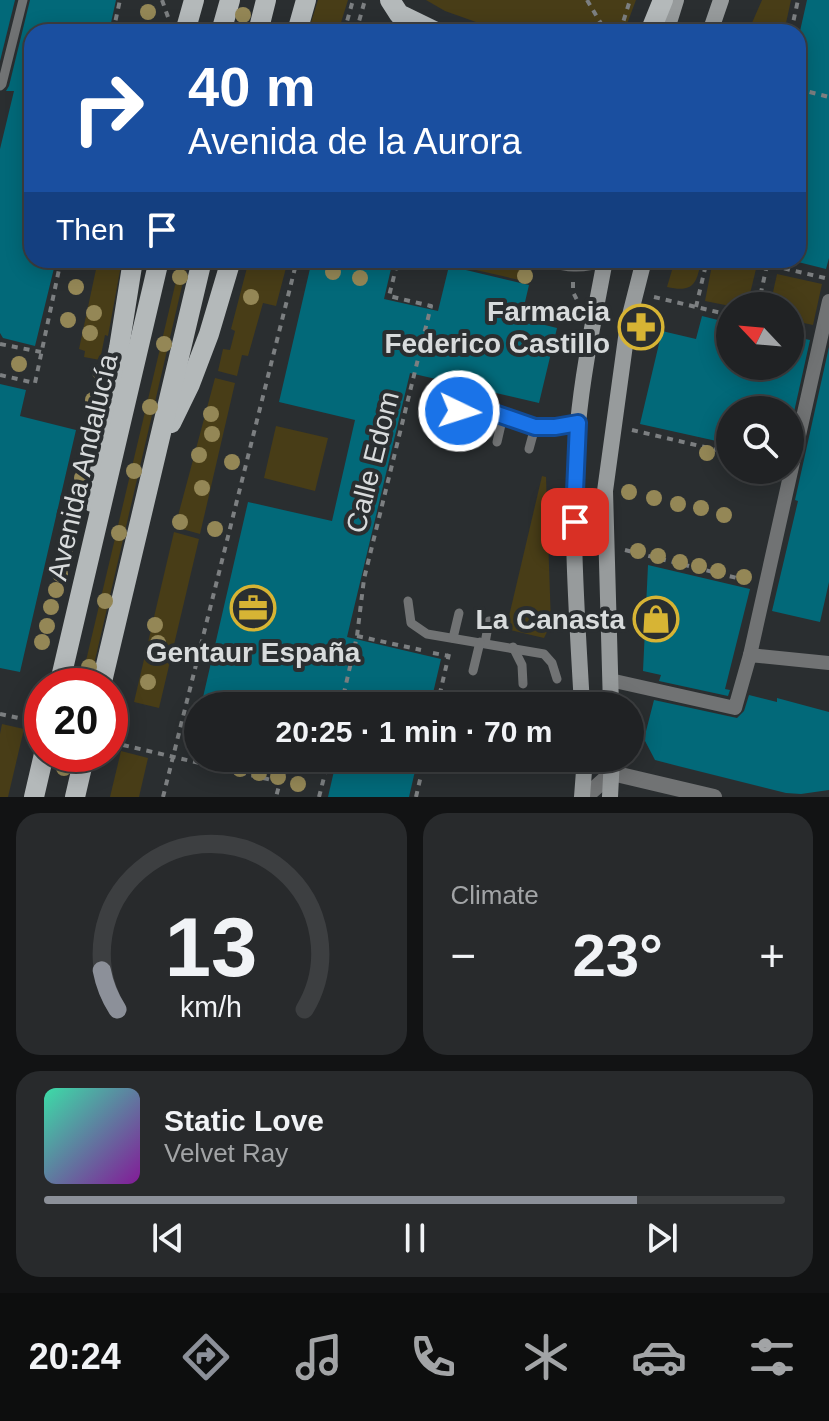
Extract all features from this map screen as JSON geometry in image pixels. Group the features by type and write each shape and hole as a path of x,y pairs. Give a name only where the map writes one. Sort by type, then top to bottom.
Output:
{"main road":[{"path":"187,24 194,0"},
{"path":"223,24 230,0"},
{"path":"260,24 266,0"},
{"path":"299,24 306,0"},
{"path":"390,0 399,14 420,24"},
{"path":"713,24 721,0"},
{"path":"654,24 666,2"},
{"path":"666,2 666,24"},
{"path":"86,570 95,456 119,348 132,268"},
{"name":"Avenida Andalucía","path":"63,668 157,268"},
{"path":"105,668 200,268"},
{"path":"153,459 190,384 229,268"},
{"path":"581,692 575,507 578,423 592,323 604,268"},
{"path":"610,692 605,491 628,323 642,268"},
{"path":"34,797 40,772"},
{"path":"75,797 81,772"},
{"path":"584,797 585,772"},
{"path":"610,797 612,772"}],"street":[{"path":"610,680 735,708 750,655 829,301"},
{"path":"750,655 829,663"},
{"path":"584,797 607,772"},
{"path":"632,772 714,797"}],"lane":[{"path":"0,86 23,0"},
{"path":"446,432 459,411 477,407 535,427 578,423"},
{"path":"497,442 503,416"},
{"path":"529,449 535,427"},
{"path":"408,601 411,623 427,634 544,654 552,663 557,679"},
{"path":"453,638 459,613"},
{"path":"473,671 489,621"},
{"path":"513,647 522,665 523,684"}],"path":[{"path":"115,24 120,0"},
{"path":"346,24 353,0"},
{"path":"358,24 365,0"},
{"path":"587,0 601,24"},
{"path":"622,24 630,0"},
{"path":"793,24 798,0"},
{"path":"806,91 829,97"},
{"path":"0,375 35,383 59,268"},
{"path":"163,797 295,268"},
{"name":"Calle Edom","path":"344,692 357,636 364,579 431,306 389,296 396,268"},
{"path":"696,307 705,268"},
{"path":"761,292 767,268"},
{"path":"784,268 829,279"},
{"path":"635,293 716,312"},
{"path":"0,344 41,353"},
{"path":"630,430 716,450"},
{"path":"623,541 623,550 766,585"},
{"path":"357,636 449,656"},
{"path":"440,692 453,638"},
{"path":"0,714 23,719"},
{"path":"128,746 280,782 276,797"},
{"path":"319,797 325,772"},
{"path":"416,797 422,772"}],"shaded area":[{"path":"318,0 348,0 340,24 310,24"},
{"path":"426,0 636,0 627,24 482,24 445,11"},
{"path":"762,0 791,0 786,24 752,24"},
{"path":"96,268 121,268 108,336 105,335 100,360 84,357 85,351 79,349"},
{"path":"179,268 186,268 93,668 84,668"},
{"path":"247,268 286,268 276,306 263,303 248,356 242,355 237,376 218,371 223,349 230,350 235,331 231,329"},
{"path":"467,268 519,268 532,271 528,282"},
{"path":"673,268 699,268 692,285 683,289 667,287"},
{"path":"711,268 756,269 750,292 716,292 716,303 705,301"},
{"path":"777,274 822,284 813,325 804,323 804,292 773,292"},
{"path":"215,378 235,383 200,534 175,527"},
{"path":"276,426 328,438 315,491 264,478"},
{"path":"542,476 546,477 551,624 544,638 506,629"},
{"path":"174,532 199,539 159,708 134,702"},
{"path":"2,724 24,729 8,797 0,797"},
{"path":"128,753 148,758 139,797 110,797 116,772 128,772"}],"building":[{"path":"0,0 15,0 0,61"},
{"path":"30,0 116,0 111,24 24,24"},
{"path":"807,0 829,0 829,258 826,269 806,264 806,24 802,24"},
{"path":"24,25 24,268 54,268 35,346 3,338 0,333 0,149 14,91 6,91"},
{"path":"310,268 391,268 384,299 438,311 449,268 529,285 521,319 557,328 539,403 410,373 347,637 441,659 433,692 204,692 248,502 332,521 355,420 279,402"},
{"path":"702,316 716,320 716,380 801,380 798,396 716,396 716,441 640,424 662,331 696,339"},
{"path":"804,339 810,340 804,367"},
{"path":"829,347 829,582 820,622 772,611 798,501 795,500 799,484 804,484 804,460"},
{"path":"0,384 26,390 20,416 76,430 20,672 0,668"},
{"path":"648,565 750,589 725,689 730,690 728,696 659,681 661,675 643,671"},
{"path":"749,695 777,702 777,698 829,712 829,790 786,793 655,760 644,739 654,700 737,718 744,711"},
{"path":"334,772 415,772 409,797 328,797"}],"place":[{"name":"Farmacia Federico Castillo","path":"641,327"},
{"name":"Gentaur España","path":"253,608"},
{"name":"La Canasta","path":"656,619"}],"route":[{"path":"459,411 477,407 535,427 578,423 575,522"}]}
